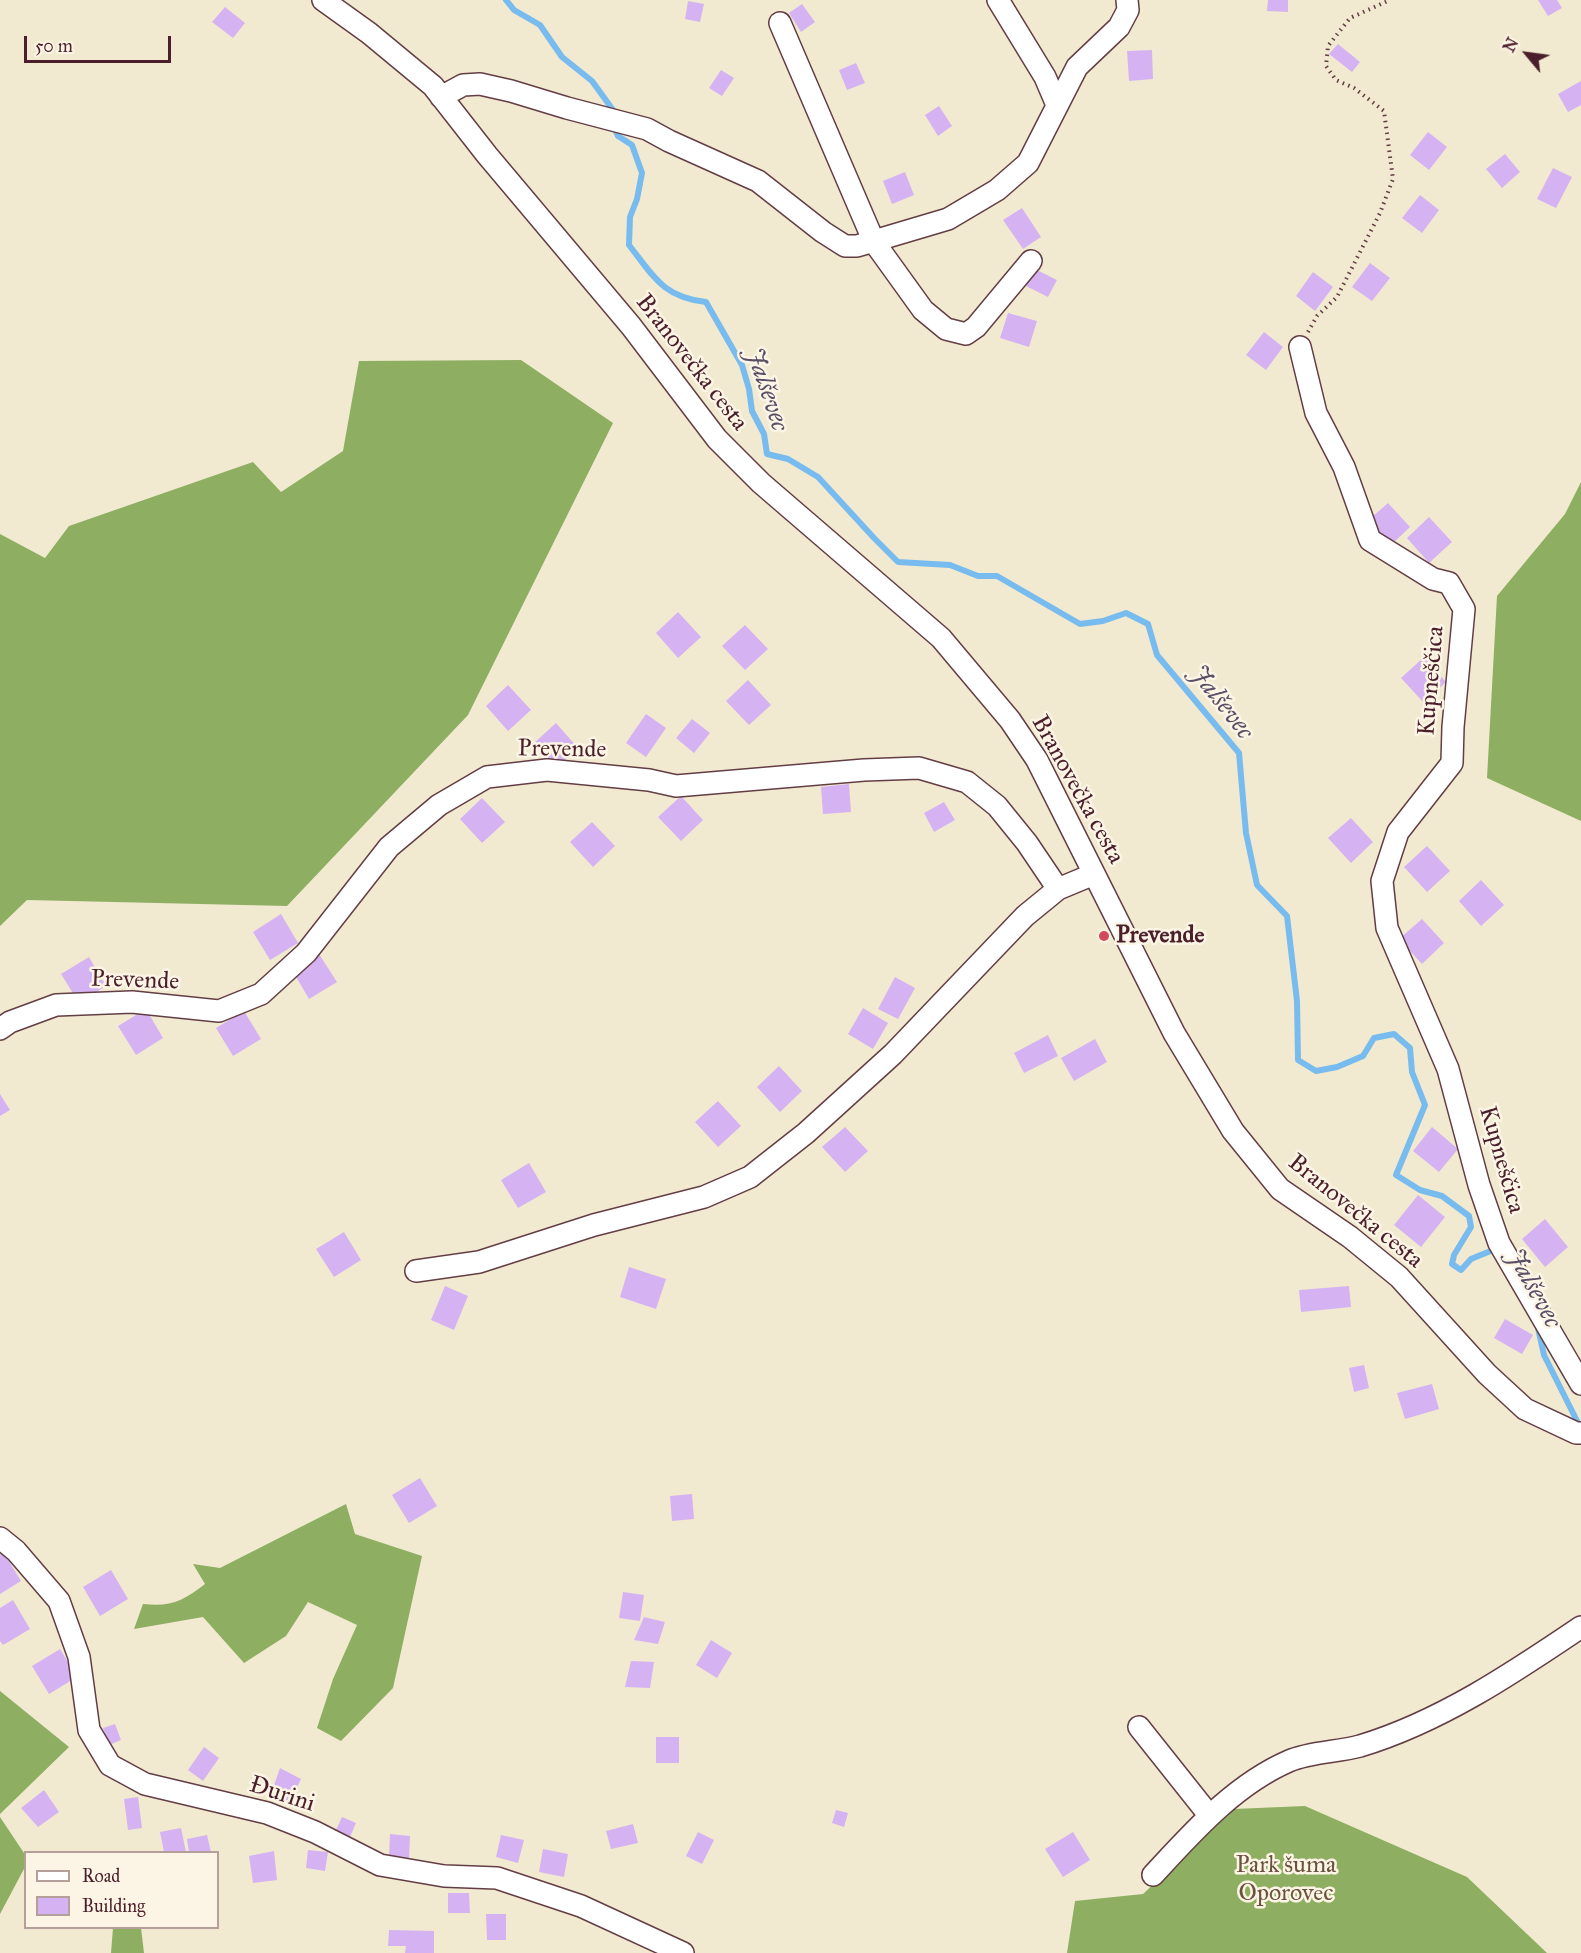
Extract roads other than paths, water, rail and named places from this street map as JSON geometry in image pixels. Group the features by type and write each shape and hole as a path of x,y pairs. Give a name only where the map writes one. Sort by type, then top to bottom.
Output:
{"street":[{"name":"Branovečka cesta","path":"323,0 369,33 433,86 487,155 631,326 717,439 761,483 941,638 1010,720 1036,760 1174,1033 1233,1131 1280,1189 1350,1237 1399,1277 1487,1374 1525,1409 1579,1433"},
{"path":"998,0 1045,77 1057,105"},
{"path":"441,97 463,86 480,84 647,129 758,180 823,232 845,246 857,246 948,219 997,190 1028,164 1077,67 1119,27 1128,10 1127,0"},
{"path":"780,22 874,242 923,310 946,329 966,334 976,327 1031,261"},
{"name":"Kupneščica","path":"1300,347 1316,413 1344,467 1370,540 1433,579 1449,583 1464,609 1452,763 1398,832 1382,881 1387,928 1448,1069 1479,1185 1499,1243 1581,1384"},
{"name":"Prevende","path":"0,1029 10,1022 56,1005 132,1002 219,1011 261,994 306,953 389,847 439,805 487,777 547,770 649,780 676,786 864,770 919,768 967,782 997,806 1027,843 1058,889"},
{"path":"416,1271 479,1262 594,1225 704,1197 750,1177 806,1133 893,1054 1025,916 1058,889 1094,874"},
{"name":"Đurini","path":"0,1538 16,1551 59,1601 79,1657 89,1730 110,1765 144,1784 267,1813 315,1832 380,1865 444,1876 497,1878 581,1906 684,1953"},
{"path":"1153,1875 1209,1815 1247,1785 1290,1760 1360,1746 1412,1726 1462,1702 1581,1627"},
{"path":"1139,1727 1209,1815"}],"waterway":[{"name":"Jalševec","path":"506,0 514,10 540,25 562,57 592,81 613,110"},
{"name":"Jalševec","path":"613,125 618,136 632,145 642,173 637,199 630,217 629,245 653,276 669,290 706,302 742,365 752,411 764,434 767,454 788,459 818,477 898,562 950,565 978,576 997,576 1080,624 1103,621 1126,613 1148,624 1157,655 1239,753 1246,833 1257,885 1287,916 1297,1001 1298,1060 1316,1071 1337,1067 1363,1056 1374,1038 1394,1034 1410,1048 1412,1072 1425,1105 1396,1175 1420,1190 1442,1196 1469,1216 1471,1227 1454,1255 1452,1264 1461,1270 1471,1259 1493,1250 1496,1254"},
{"name":"Jalševec","path":"1538,1328 1544,1355 1577,1421"}],"place":[{"name":"Prevende","path":"1104,936"}],"park label":[{"name":"Park šuma Oporovec","path":"1286,1880"}]}
